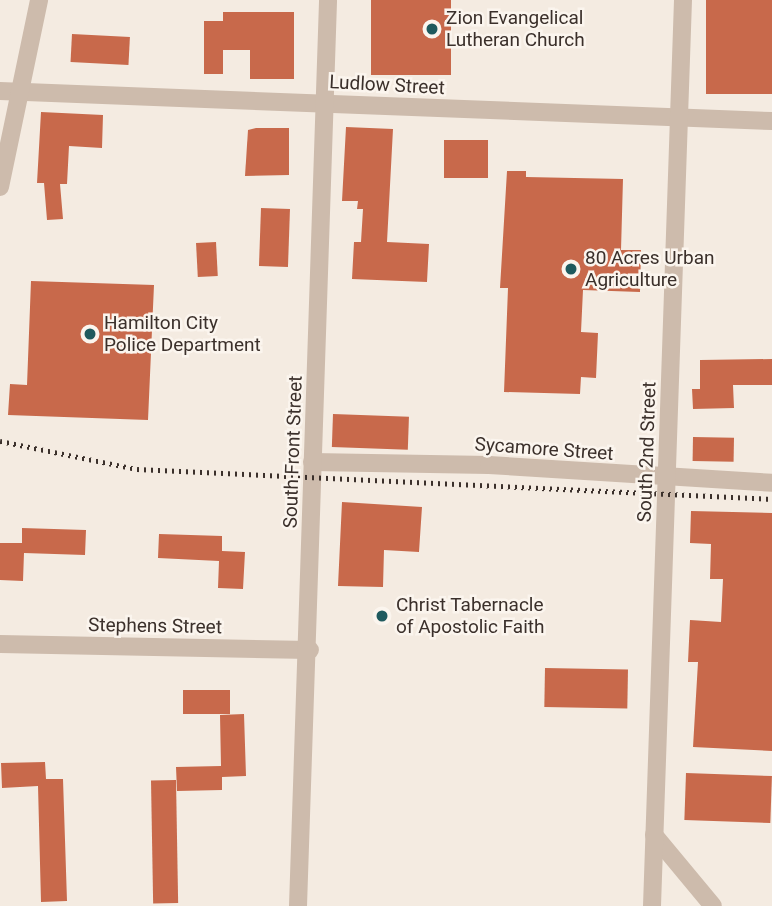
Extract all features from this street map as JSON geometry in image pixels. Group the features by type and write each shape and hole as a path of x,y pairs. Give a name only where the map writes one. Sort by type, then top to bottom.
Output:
{"street":[{"path":"0,187 22,92 39,0"},
{"name":"South Front Street","path":"298,906 310,650 312,462 328,0"},
{"name":"South 2nd Street","path":"652,906 683,0"},
{"name":"Ludlow Street","path":"0,91 772,121"},
{"name":"Sycamore Street","path":"312,462 489,466 667,479 772,483"},
{"name":"Stephens Street","path":"0,644 310,650"},
{"path":"654,835 713,906"}],"building":[{"path":"371,0 451,0 451,75 371,75"},
{"path":"706,0 772,0 772,94 706,94"},
{"path":"223,12 294,12 294,79 250,79 250,50 223,50 223,74 204,74 204,21 223,21"},
{"path":"72,34 130,37 128,65 71,62"},
{"path":"41,112 103,115 102,148 69,146 67,184 60,184 63,219 47,220 44,183 37,183"},
{"path":"346,127 393,129 387,242 429,244 427,282 352,279 354,242 361,242 363,209 357,209 358,201 342,201"},
{"path":"289,128 289,175 245,176 248,130"},
{"path":"444,140 488,140 488,178 444,178"},
{"path":"507,171 526,171 526,177 623,179 621,250 641,250 640,292 583,290 581,332 598,333 596,378 581,377 580,394 504,392 508,288 500,288"},
{"path":"261,208 290,209 288,267 259,266"},
{"path":"216,242 218,276 198,277 196,243"},
{"name":"Hamilton City Police Department","path":"31,281 154,285 148,420 8,415 10,384 27,385"},
{"path":"772,359 772,385 733,385 734,408 693,409 692,389 700,389 700,360"},
{"path":"333,414 409,417 408,450 332,447"},
{"path":"693,437 734,438 734,462 693,461"},
{"path":"342,502 422,507 419,552 384,550 383,587 338,586"},
{"path":"691,511 772,513 772,751 693,747 698,662 688,662 690,620 721,622 723,579 710,579 711,544 690,543"},
{"path":"22,528 86,530 85,555 24,553 23,581 0,580 0,543 22,543"},
{"path":"159,534 222,536 222,551 245,552 243,589 218,588 219,561 158,558"},
{"path":"545,668 628,669 627,708 544,707"},
{"path":"183,690 230,690 230,714 183,714"},
{"path":"244,714 246,776 222,777 222,790 177,791 176,767 221,766 220,715"},
{"path":"45,762 46,779 63,779 67,901 41,902 38,786 2,788 1,763"},
{"path":"686,773 772,776 770,823 684,820"},
{"path":"151,780 176,780 178,903 153,903"}],"railway":[{"path":"0,441 137,469 772,499"}],"place":[{"name":"Zion Evangelical Lutheran Church","path":"432,29"},
{"name":"80 Acres Urban Agriculture","path":"571,269"},
{"name":"Hamilton City Police Department","path":"90,334"},
{"name":"Christ Tabernacle of Apostolic Faith","path":"382,616"}]}
